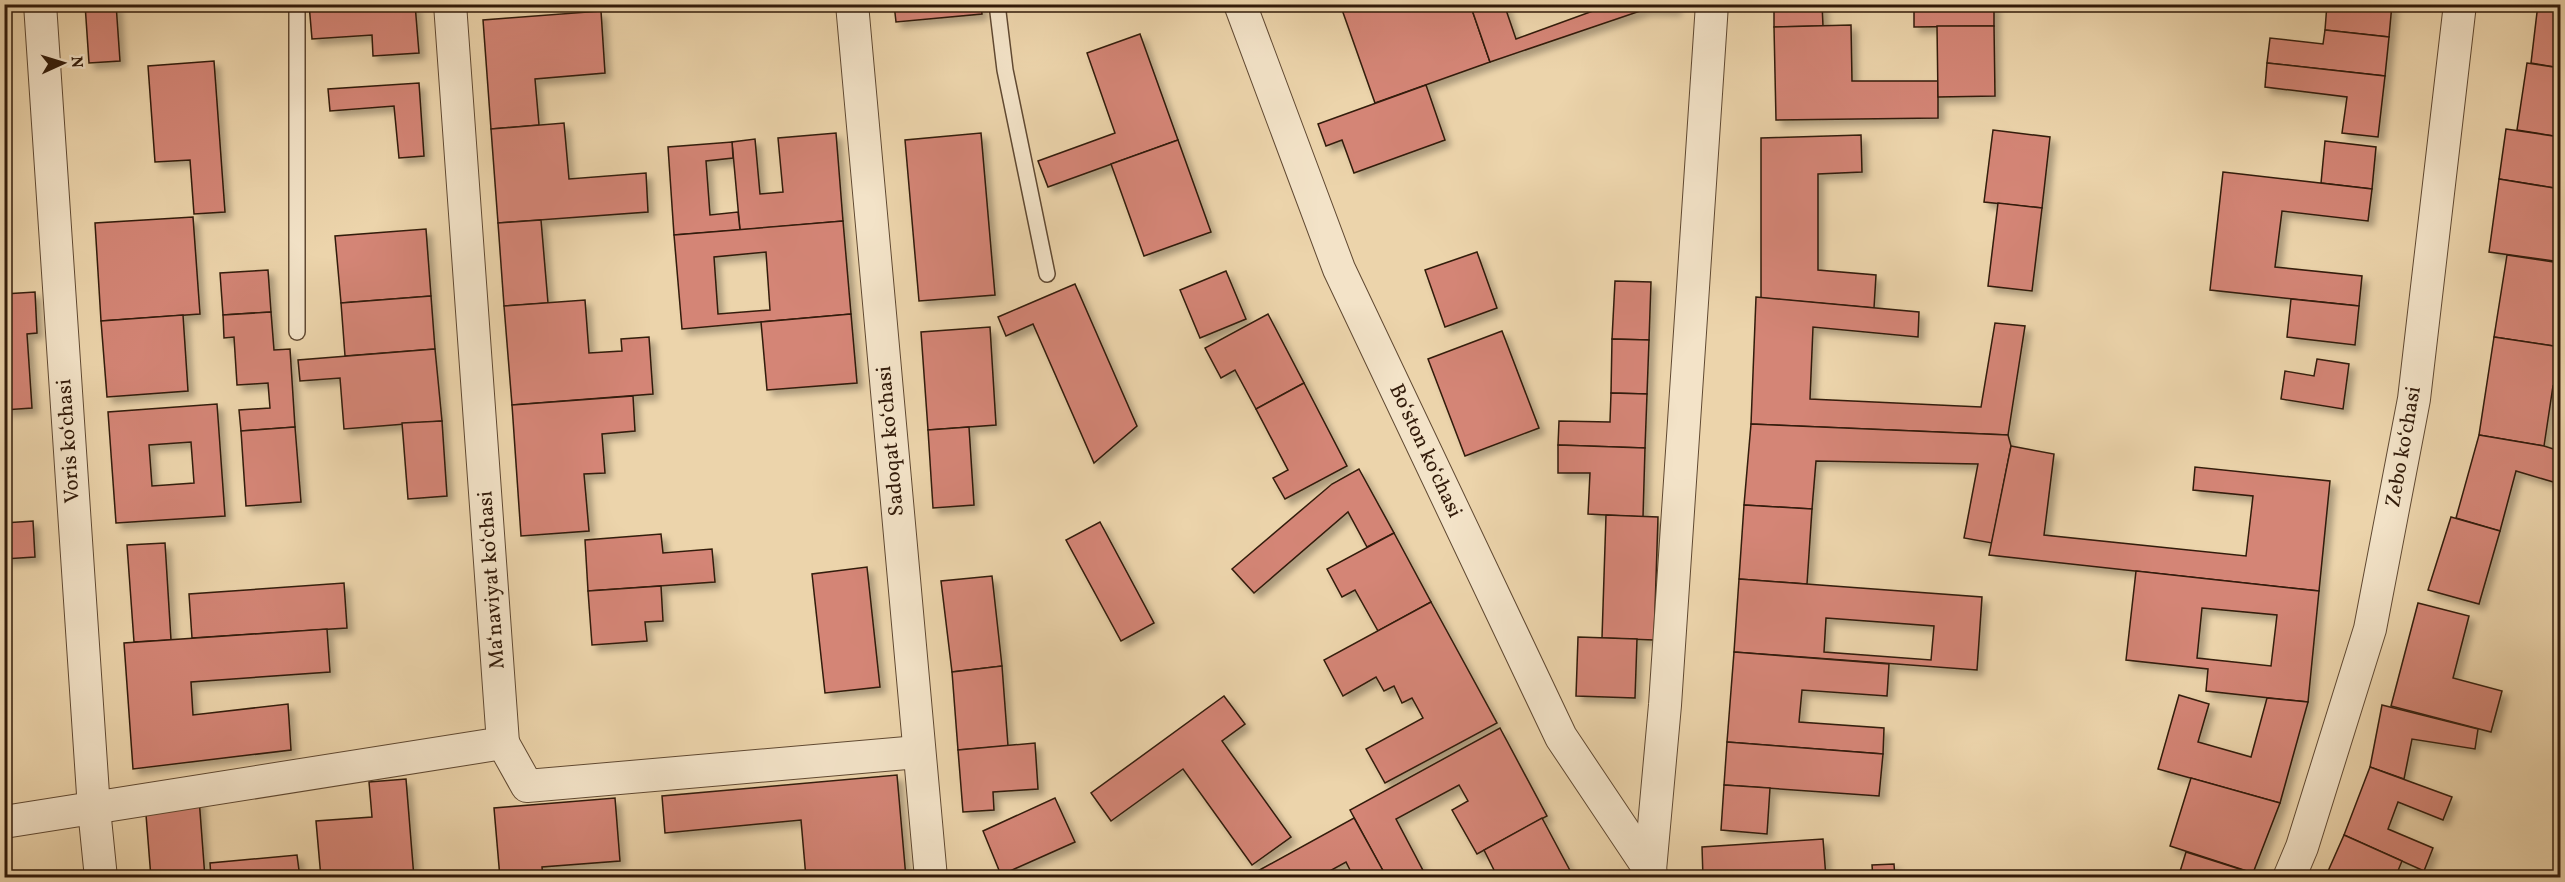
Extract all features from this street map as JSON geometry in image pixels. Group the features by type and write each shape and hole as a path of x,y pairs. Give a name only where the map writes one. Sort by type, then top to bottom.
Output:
{"street":[{"name":"Voris koʻchasi","path":"40,4 94,809 101,878"},
{"name":"Maʻnaviyat koʻchasi","path":"450,4 503,742"},
{"name":"Sadoqat koʻchasi","path":"852,4 931,878"},
{"name":"Boʻston koʻchasi","path":"1240,4 1339,268 1374,343 1561,737 1651,874"},
{"path":"1651,874 1666,693 1712,4"},
{"name":"Zebo koʻchasi","path":"2289,878 2302,847 2370,629 2414,399 2460,4"},
{"path":"4,822 503,742 527,786 918,752"}],"lane":[{"path":"297,4 297,332"},
{"path":"997,4 1005,70 1047,274"}],"building":[{"path":"85,4 116,4 120,61 89,63"},
{"path":"309,4 415,4 419,53 373,56 372,35 312,39"},
{"path":"894,4 981,4 982,14 896,22"},
{"path":"1340,4 1470,4 1490,62 1375,103"},
{"path":"1470,4 1504,4 1516,39 1612,4 1676,4 1675,10 1646,9 1490,62"},
{"path":"1774,4 1822,4 1823,26 1774,27"},
{"path":"1914,4 1994,4 1994,26 1914,27"},
{"path":"2327,4 2392,4 2389,37 2325,30"},
{"path":"2538,4 2560,4 2560,68 2531,63"},
{"path":"601,11 605,73 535,79 539,125 491,129 483,20"},
{"path":"1851,25 1852,81 1938,81 1938,118 1776,120 1774,27"},
{"path":"1937,26 1994,26 1995,96 1938,97"},
{"path":"2325,30 2389,37 2385,76 2267,63 2270,38 2323,44"},
{"path":"1140,34 1178,140 1048,187 1038,161 1115,133 1087,53"},
{"path":"214,61 225,212 194,214 190,160 155,162 148,66"},
{"path":"2267,63 2385,76 2378,137 2342,133 2347,97 2265,87"},
{"path":"2527,63 2560,68 2560,137 2517,130"},
{"path":"419,83 424,156 399,158 394,106 330,111 328,89"},
{"path":"1426,85 1445,140 1354,173 1342,140 1326,146 1318,124"},
{"path":"564,123 569,179 646,173 648,212 498,223 491,129"},
{"path":"2506,129 2560,137 2560,189 2499,179"},
{"path":"1993,130 2050,137 2042,208 1984,202"},
{"path":"836,133 843,221 740,230 732,142 755,139 760,194 783,192 778,138"},
{"path":"981,133 995,295 919,301 905,140"},
{"path":"1861,135 1862,172 1818,174 1818,270 1876,275 1874,308 1761,298 1761,138"},
{"path":"1178,140 1211,232 1144,256 1111,164"},
{"path":"2325,141 2376,147 2372,189 2321,183"},
{"path":"732,142 733,158 706,161 710,215 738,212 740,230 674,235 668,147"},
{"path":"2223,172 2372,189 2368,221 2282,211 2275,267 2362,276 2359,306 2210,290"},
{"path":"2499,179 2560,189 2560,213 2554,261 2489,252"},
{"path":"1998,203 2042,208 2032,291 1988,286"},
{"path":"193,217 200,314 101,321 95,223"},
{"path":"541,220 548,303 504,306 498,223"},
{"path":"843,221 851,314 682,329 674,235","holes":["766,252 770,310 718,314 714,257"]},
{"path":"426,229 431,296 341,303 335,236"},
{"path":"1477,252 1497,308 1445,327 1425,270"},
{"path":"2507,255 2560,263 2560,347 2494,337"},
{"path":"268,270 271,312 223,315 220,273"},
{"path":"1226,271 1246,319 1200,338 1180,290"},
{"path":"1615,281 1651,282 1649,340 1612,339"},
{"path":"1075,284 1137,426 1094,463 1033,324 1006,336 998,317"},
{"path":"35,292 37,333 27,334 32,408 4,410 4,294"},
{"path":"431,296 435,349 345,356 341,303"},
{"path":"1756,297 1919,312 1918,337 1813,327 1810,399 1981,407 1995,323 2025,326 2008,435 1751,424"},
{"path":"2291,299 2359,306 2355,345 2287,337"},
{"path":"585,300 589,353 622,351 621,339 649,337 653,394 512,405 504,306"},
{"path":"271,312 274,350 290,349 295,427 241,431 239,410 270,408 268,383 237,385 234,337 224,338 223,315"},
{"path":"851,314 857,383 767,390 761,322"},
{"path":"1268,314 1304,383 1256,409 1235,370 1221,378 1205,348"},
{"path":"183,315 188,391 107,397 101,321"},
{"path":"990,327 996,425 928,430 921,332"},
{"path":"1502,331 1539,428 1465,456 1428,359"},
{"path":"2494,337 2560,347 2560,388 2553,386 2544,446 2479,435"},
{"path":"1612,339 1649,340 1647,394 1611,393"},
{"path":"435,349 442,421 344,429 340,378 300,381 298,360"},
{"path":"2317,359 2349,364 2343,409 2281,399 2285,371 2314,376"},
{"path":"1304,383 1347,466 1285,499 1273,478 1288,470 1256,409"},
{"path":"1611,393 1647,394 1645,448 1558,445 1559,421 1610,422"},
{"path":"633,396 635,431 602,434 605,473 584,474 589,531 521,536 512,405"},
{"path":"217,404 225,516 116,523 108,412","holes":["191,442 194,483 152,486 149,445"]},
{"path":"442,421 447,496 408,499 402,423"},
{"path":"1751,424 2008,435 2011,446 1992,543 1964,538 1978,464 1816,461 1812,509 1744,505"},
{"path":"295,427 301,502 246,506 241,431"},
{"path":"969,427 974,505 933,508 928,430"},
{"path":"2479,435 2544,446 2560,451 2560,484 2516,471 2500,531 2456,518"},
{"path":"1558,445 1645,448 1643,517 1588,514 1590,473 1558,473"},
{"path":"2011,446 2054,454 2044,535 2246,556 2253,496 2193,490 2195,467 2330,481 2319,591 1989,555"},
{"path":"1359,469 1394,533 1367,547 1348,512 1254,593 1232,569 1332,484"},
{"path":"1744,505 1812,509 1807,584 1739,579"},
{"path":"1606,515 1658,517 1654,640 1602,638"},
{"path":"2451,517 2500,531 2479,604 2428,590"},
{"path":"33,521 35,557 4,559 4,523"},
{"path":"1100,522 1154,623 1121,641 1066,540"},
{"path":"1394,533 1431,602 1378,631 1355,590 1342,597 1327,569"},
{"path":"661,534 663,553 712,549 715,582 588,591 585,540"},
{"path":"165,543 171,640 134,642 127,545"},
{"path":"867,567 880,687 825,693 812,574"},
{"path":"2136,571 2319,591 2308,702 2206,691 2208,669 2126,660","holes":["2202,608 2277,615 2271,666 2197,658"]},
{"path":"992,576 1002,666 952,672 941,581"},
{"path":"1739,579 1982,597 1977,670 1734,652","holes":["1826,618 1934,626 1931,660 1824,652"]},
{"path":"344,583 347,628 192,638 189,594"},
{"path":"661,586 663,621 645,622 647,641 592,645 588,591"},
{"path":"1431,602 1497,723 1385,783 1366,749 1423,718 1412,698 1402,703 1394,686 1384,691 1376,677 1343,696 1324,660"},
{"path":"2418,603 2469,616 2453,678 2502,691 2491,732 2391,706"},
{"path":"327,629 330,672 191,682 193,715 288,704 291,750 133,769 124,643"},
{"path":"1578,637 1637,639 1635,698 1576,696"},
{"path":"1734,652 1889,664 1887,696 1802,690 1799,722 1884,728 1883,754 1727,742"},
{"path":"1002,666 1008,746 958,750 952,672"},
{"path":"2179,695 2209,704 2198,742 2251,757 2267,698 2308,702 2280,803 2158,769"},
{"path":"1224,696 1245,724 1222,741 1291,837 1252,865 1183,769 1111,821 1091,793"},
{"path":"2382,705 2478,729 2475,749 2412,739 2404,779 2370,767"},
{"path":"1500,728 1547,816 1477,854 1452,810 1468,801 1459,785 1396,819 1427,878 1387,878 1350,810"},
{"path":"1727,742 1883,754 1879,796 1724,785"},
{"path":"1035,743 1038,789 993,792 994,810 963,812 958,750"},
{"path":"2370,767 2452,797 2443,820 2398,802 2388,829 2433,848 2424,871 2344,835"},
{"path":"897,775 906,878 806,878 801,820 665,833 662,796"},
{"path":"2191,778 2280,803 2253,873 2170,846"},
{"path":"406,779 414,878 321,878 316,821 372,817 369,782"},
{"path":"1724,785 1770,788 1767,834 1721,830"},
{"path":"199,798 205,878 151,878 145,802"},
{"path":"615,798 620,861 542,867 543,878 500,878 494,808"},
{"path":"1055,798 1075,842 1001,875 983,831"},
{"path":"1354,818 1387,878 1354,878 1346,862 1317,878 1245,878"},
{"path":"1542,818 1574,878 1498,878 1484,850"},
{"path":"2344,835 2402,861 2395,878 2325,878"},
{"path":"1823,839 1826,878 1703,878 1702,847"},
{"path":"2186,852 2249,872 2247,878 2178,878"},
{"path":"297,855 300,878 211,878 210,863"},
{"path":"1894,864 1895,878 1873,878 1872,865"}]}
